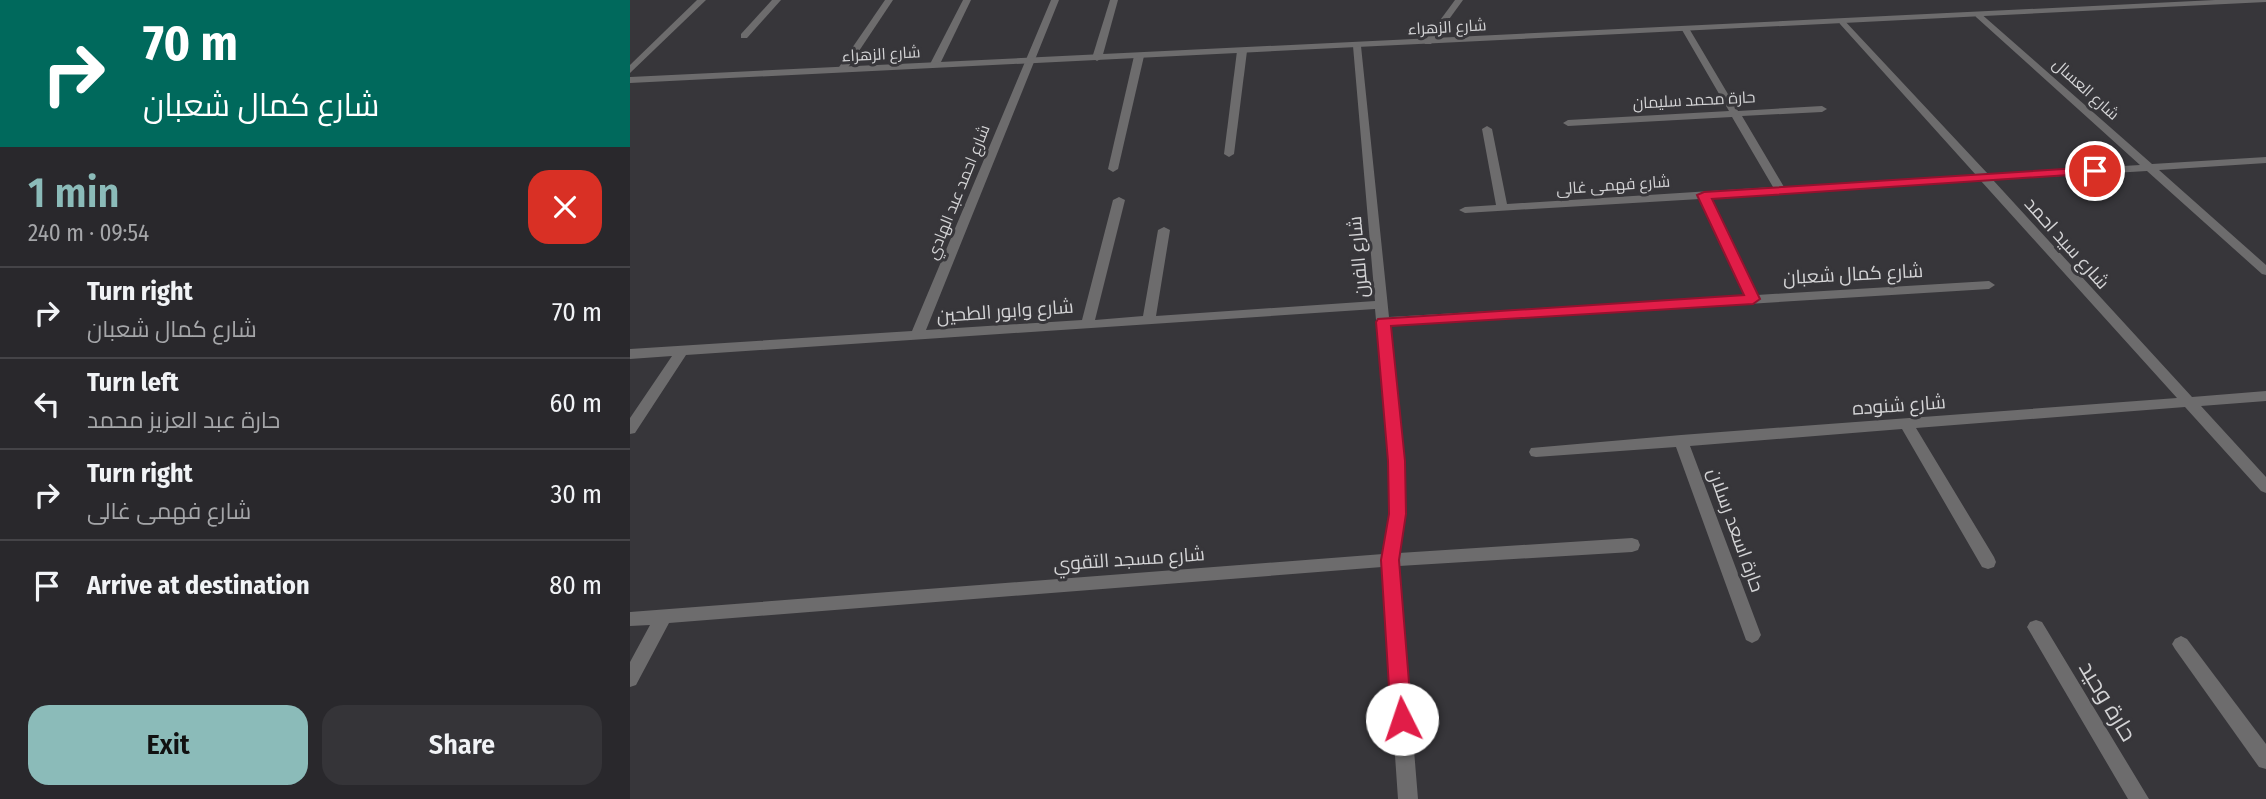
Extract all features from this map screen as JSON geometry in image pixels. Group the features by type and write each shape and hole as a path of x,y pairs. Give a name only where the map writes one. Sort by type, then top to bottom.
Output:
{"street":[{"path":"630,70 702,0"},
{"path":"744,36 777,0"},
{"path":"842,70 890,0"},
{"path":"934,66 967,0"},
{"name":"شارع احمد عبد الهادي","path":"917,336 1055,0"},
{"path":"1097,58 1114,0"},
{"path":"1428,42 1459,0"},
{"name":"شارع الزهراء","path":"630,80 2266,0"},
{"name":"شارع العسال","path":"1979,15 2266,271"},
{"name":"شارع سيد احمد","path":"1843,22 2266,487"},
{"path":"1686,30 1780,190"},
{"name":"شارع الفرن","path":"1357,46 1396,461 1398,514 1390,560 1408,799"},
{"path":"1229,154 1242,51"},
{"path":"1113,169 1139,56"},
{"name":"حارة محمد سليمان","path":"1567,123 1822,108"},
{"path":"1487,129 1502,208"},
{"name":"شارع فهمى غالى","path":"1465,210 2266,160"},
{"path":"1704,195 1753,299"},
{"path":"1087,324 1119,200"},
{"path":"1149,320 1164,230"},
{"name":"شارع كمال شعبان","path":"1383,322 1989,285"},
{"name":"شارع وابور الطحين","path":"630,354 1382,305"},
{"path":"630,429 682,351"},
{"name":"شارع شنوده","path":"1535,452 2266,396"},
{"path":"1906,424 1988,562"},
{"name":"حارة اسعد رسلان","path":"1681,440 1752,635"},
{"name":"شارع مسجد التقوي","path":"630,619 1390,560 1632,545"},
{"path":"630,679 664,616"},
{"name":"حارة وحيد","path":"2035,627 2139,799"},
{"path":"2181,644 2266,760"}],"route":[{"path":"1402,719 1390,560 1398,514 1396,461 1383,322 1753,299 1704,195 2095,171"}]}
